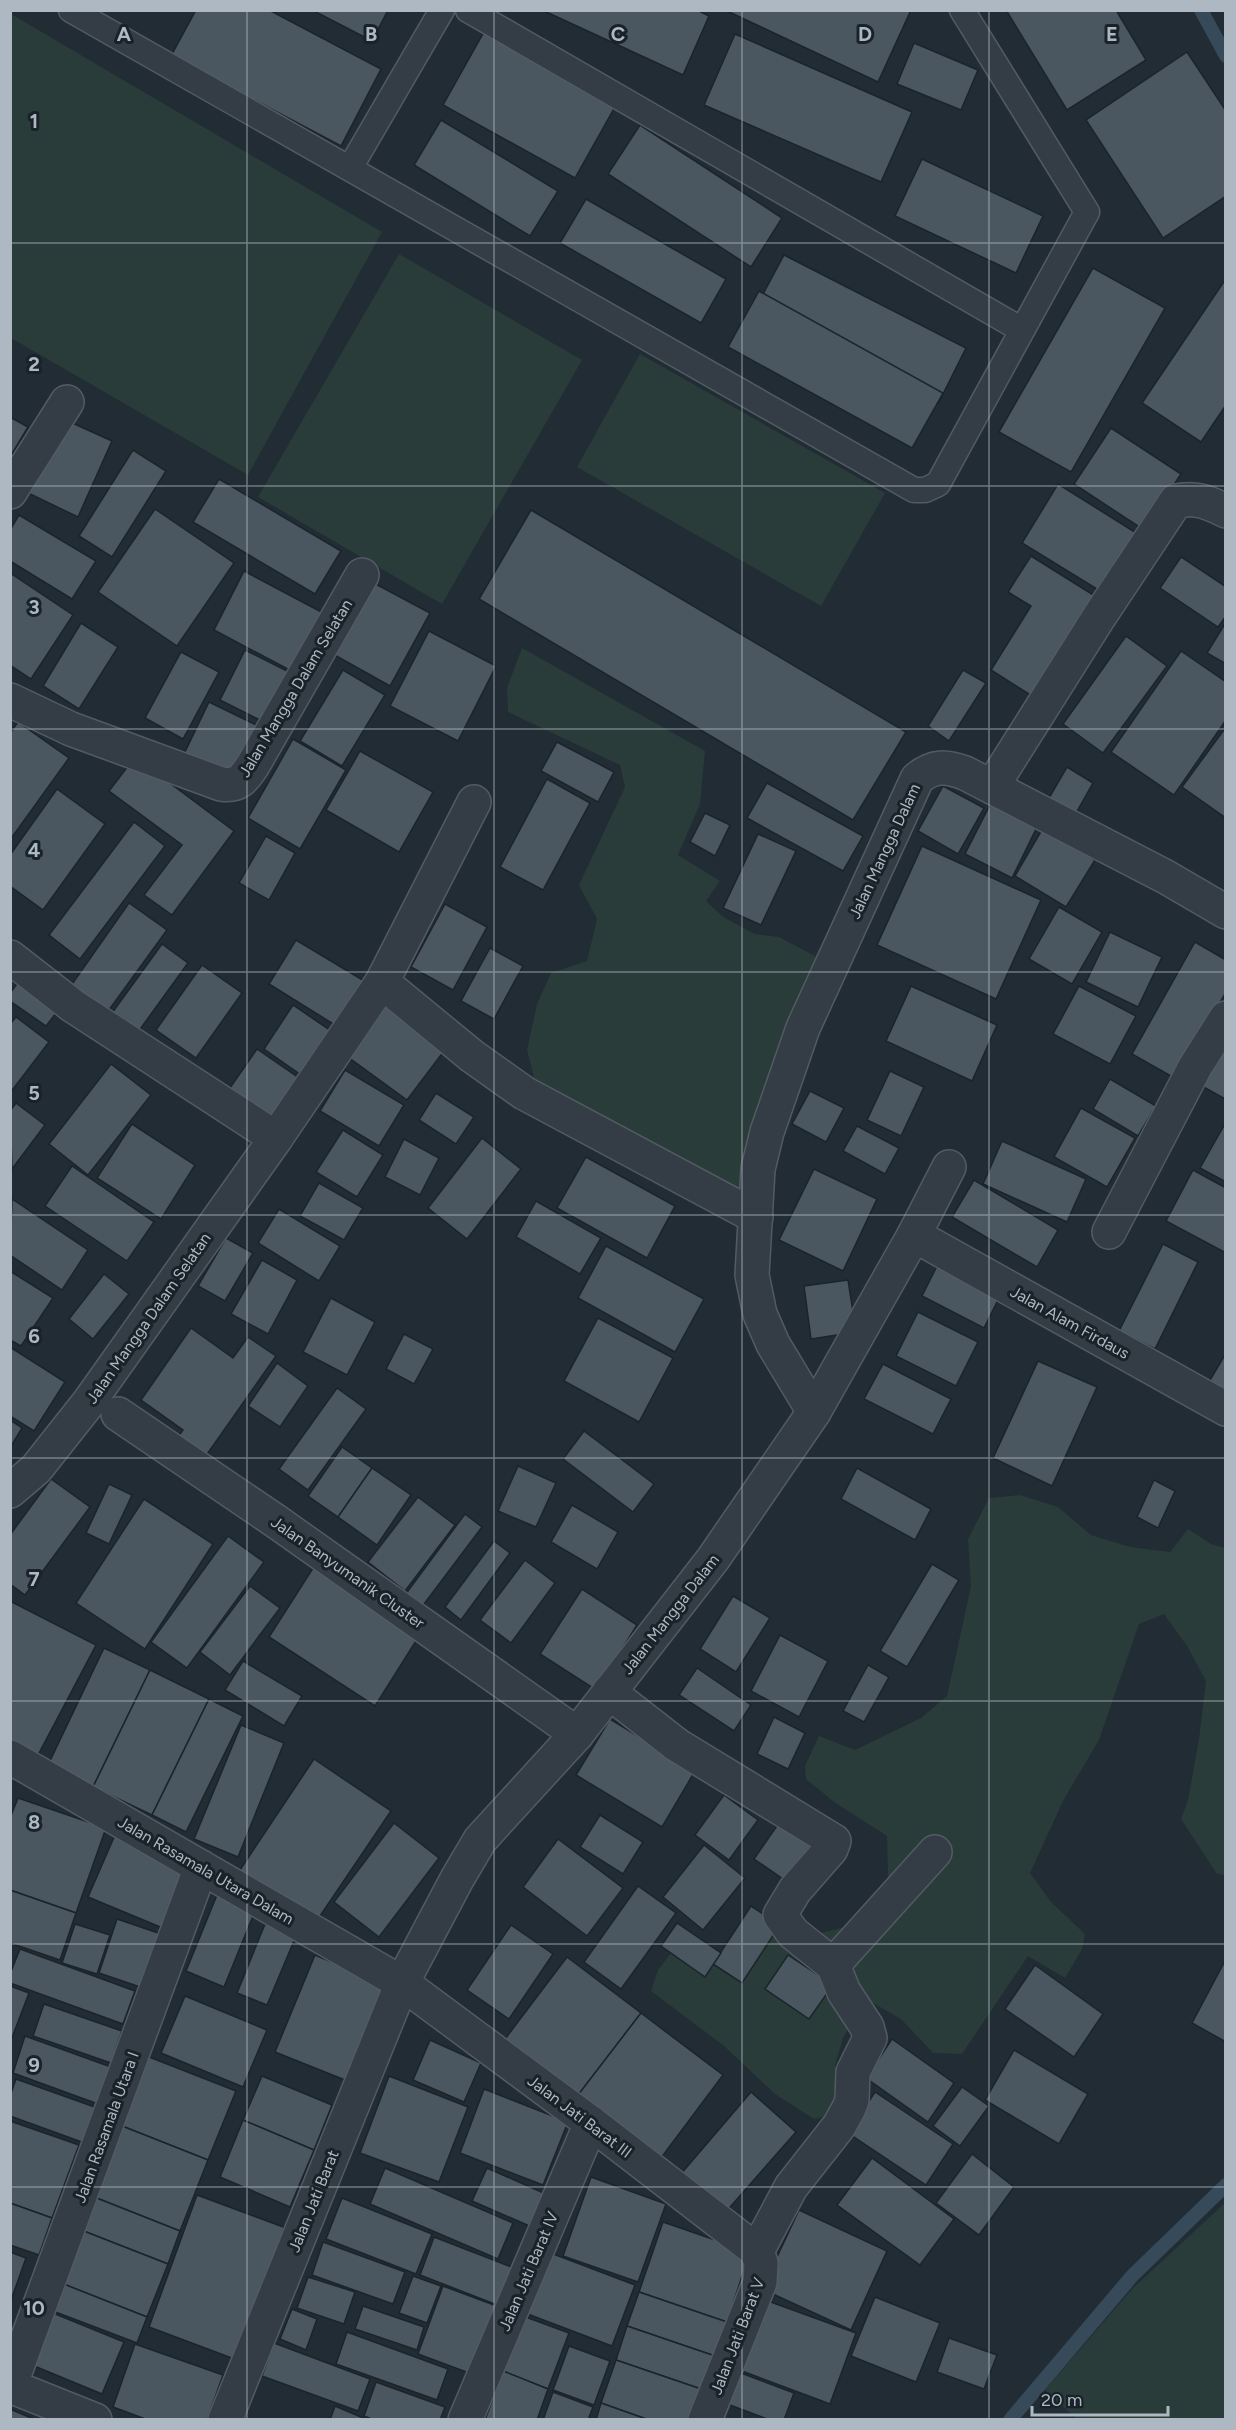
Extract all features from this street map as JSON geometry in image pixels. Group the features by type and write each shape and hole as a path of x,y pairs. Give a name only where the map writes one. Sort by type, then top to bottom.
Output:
{"street":[{"path":"10,492 67,402"},
{"path":"993,785 1176,501 1190,498 1206,500 1226,511"},
{"name":"Jalan Mangga Dalam Selatan","path":"13,706 221,784 235,785 240,783 253,765 362,575"},
{"name":"Jalan Mangga Dalam","path":"402,1983 480,1840 577,1734 713,1560 814,1412 773,1344 760,1314 752,1275 758,1169 767,1132 803,1028 910,790 928,770 937,767 951,768 993,785 1166,877 1226,912"},
{"path":"474,802 382,982 472,1056 524,1093 756,1217"},
{"path":"10,957 74,1006 276,1138"},
{"name":"Jalan Mangga Dalam Selatan","path":"10,1491 36,1469 89,1402 276,1138 382,982"},
{"path":"1109,1232 1195,1067 1226,1018"},
{"path":"814,1412 950,1167"},
{"name":"Jalan Alam Firdaus","path":"914,1235 1226,1409"},
{"name":"Jalan Banyumanik Cluster","path":"117,1414 277,1522 577,1734"},
{"path":"609,1692 677,1744 833,1838 831,1849 795,1890 780,1915 793,1933 833,1965 844,1992 867,2027 870,2038 853,2072 852,2100 849,2108 839,2126 791,2187 757,2251"},
{"name":"Jalan Rasamala Utara Dalam","path":"12,1761 402,1983"},
{"path":"833,1965 934,1852"},
{"name":"Jalan Rasamala Utara I","path":"10,2386 201,1867"},
{"name":"Jalan Jati Barat III","path":"402,1983 591,2123 757,2251"},
{"name":"Jalan Jati Barat","path":"225,2420 402,1983"},
{"name":"Jalan Jati Barat IV","path":"465,2420 591,2123"},
{"name":"Jalan Jati Barat V","path":"705,2420 760,2282 761,2263 757,2251"},
{"path":"10,2386 95,2420"}],"lane":[{"path":"71,10 914,490 925,490 938,484 1088,212 962,10"},
{"path":"350,168 442,10"},
{"path":"468,10 1022,330"}],"green space":[{"path":"11,14 382,232 248,475 11,338"},
{"path":"399,254 582,360 442,604 258,497"},
{"path":"640,354 885,493 821,606 577,467"},
{"path":"522,648 705,751 700,804 678,855 720,881 706,901 723,917 755,934 779,937 815,956 823,966 741,1190 535,1082 527,1050 537,1004 551,973 587,961 597,919 579,885 625,787 620,765 508,712 507,688"},
{"path":"1020,1495 1058,1507 1091,1535 1130,1547 1170,1552 1188,1529 1211,1544 1225,1548 1225,1875 1217,1874 1181,1819 1188,1800 1206,1681 1187,1646 1164,1614 1139,1624 1099,1740 1064,1799 1030,1873 1051,1902 1085,1934 1082,1949 1065,1978 1028,1956 962,2054 933,2053 901,2019 866,1999 843,2038 835,2066 847,2084 839,2113 814,2119 775,2094 724,2046 651,1991 658,1970 685,1934 735,1963 792,1916 821,1933 854,1925 889,1911 887,1836 834,1802 806,1779 805,1766 819,1736 855,1750 921,1718 947,1696 971,1586 968,1539 989,1498"},
{"path":"1225,2203 1225,2419 1077,2419 1045,2390 1133,2288"}],"building":[{"path":"196,10 269,10 381,69 341,146 171,56"},
{"path":"312,10 388,10 372,41"},
{"path":"542,10 697,10 709,16 683,75"},
{"path":"725,10 911,10 878,82"},
{"path":"1006,10 1116,10 1146,60 1067,110"},
{"path":"484,32 616,105 575,178 443,105"},
{"path":"735,34 912,112 881,182 704,105"},
{"path":"914,43 978,70 961,110 897,84"},
{"path":"1187,52 1226,111 1226,196 1163,238 1086,120"},
{"path":"441,120 558,191 530,236 414,165"},
{"path":"640,125 782,218 751,267 608,174"},
{"path":"922,159 1043,216 1016,273 895,216"},
{"path":"586,199 726,279 701,323 560,243"},
{"path":"784,255 966,348 938,404 755,309"},
{"path":"1093,268 1165,308 1071,472 999,432"},
{"path":"1225,280 1226,405 1201,442 1142,403"},
{"path":"759,291 943,393 912,448 728,347"},
{"path":"10,417 28,427 10,457"},
{"path":"59,417 112,441 78,517 24,491"},
{"path":"1111,428 1181,474 1144,530 1074,484"},
{"path":"133,450 166,471 112,557 79,536"},
{"path":"219,479 341,551 315,594 193,522"},
{"path":"1058,484 1141,536 1105,594 1022,543"},
{"path":"155,509 234,563 177,646 98,592"},
{"path":"531,510 906,732 853,820 479,599"},
{"path":"19,515 96,561 72,599 10,561 10,530"},
{"path":"1031,556 1103,601 1040,701 991,670 1031,606 1008,592"},
{"path":"1181,557 1226,587 1226,616 1218,627 1160,588"},
{"path":"244,571 329,616 299,675 214,630"},
{"path":"10,573 73,615 31,679 10,665"},
{"path":"370,581 430,613 390,686 331,653"},
{"path":"1226,622 1226,664 1207,653"},
{"path":"81,623 118,647 79,709 43,686"},
{"path":"429,631 496,666 458,741 390,706"},
{"path":"1126,636 1167,666 1103,753 1063,724"},
{"path":"245,650 293,674 268,724 220,700"},
{"path":"1181,651 1226,682 1226,720 1174,795 1111,752"},
{"path":"181,652 219,672 183,739 145,718"},
{"path":"343,670 385,695 342,766 300,741"},
{"path":"963,670 986,683 949,741 928,726"},
{"path":"209,702 260,727 234,782 183,756"},
{"path":"18,722 69,758 10,840 10,733"},
{"path":"1226,727 1226,818 1182,787"},
{"path":"293,739 346,770 300,849 248,818"},
{"path":"557,742 614,772 598,802 541,771"},
{"path":"360,751 433,792 399,852 326,810"},
{"path":"135,757 234,831 172,915 144,895 182,845 109,791"},
{"path":"1067,767 1093,783 1076,813 1049,798"},
{"path":"547,779 590,803 543,890 500,867"},
{"path":"767,783 863,836 843,871 747,818"},
{"path":"943,786 984,808 958,854 918,831"},
{"path":"57,789 105,824 43,910 10,886 10,855"},
{"path":"994,797 1040,821 1012,878 965,854"},
{"path":"705,813 730,825 715,856 690,842"},
{"path":"134,822 165,846 80,959 49,935"},
{"path":"1043,828 1095,860 1066,907 1015,876"},
{"path":"758,834 796,851 761,925 723,908"},
{"path":"266,836 295,853 269,900 239,883"},
{"path":"922,846 1041,900 996,999 877,945"},
{"path":"129,903 167,930 106,1014 70,987"},
{"path":"445,904 487,927 453,990 411,967"},
{"path":"1059,907 1102,932 1072,984 1029,959"},
{"path":"1110,932 1162,957 1138,1007 1086,982"},
{"path":"296,940 371,985 343,1030 269,984"},
{"path":"1195,942 1226,960 1226,992 1176,1079 1132,1054"},
{"path":"162,944 188,963 138,1032 112,1013"},
{"path":"490,948 523,966 494,1019 461,1001"},
{"path":"202,965 242,993 196,1058 156,1030"},
{"path":"20,980 60,1008 46,1026 10,1001 10,993"},
{"path":"911,986 997,1025 972,1081 886,1041"},
{"path":"1079,986 1136,1016 1110,1064 1053,1034"},
{"path":"388,1003 447,1047 407,1100 348,1057"},
{"path":"293,1005 334,1033 304,1077 264,1049"},
{"path":"16,1017 49,1042 10,1093 10,1024"},
{"path":"1226,1046 1226,1099 1225,1099 1184,1076"},
{"path":"257,1049 299,1078 267,1124 225,1095"},
{"path":"111,1064 151,1095 88,1175 49,1144"},
{"path":"345,1070 404,1105 379,1146 320,1111"},
{"path":"890,1071 924,1087 901,1136 867,1120"},
{"path":"1110,1079 1156,1106 1138,1136 1093,1109"},
{"path":"810,1091 844,1108 826,1142 792,1124"},
{"path":"436,1093 474,1117 456,1144 419,1120"},
{"path":"16,1103 45,1125 12,1169 10,1111"},
{"path":"1081,1108 1135,1138 1107,1187 1054,1157"},
{"path":"1226,1122 1226,1182 1200,1168"},
{"path":"132,1124 195,1165 161,1219 97,1178"},
{"path":"857,1126 899,1148 885,1174 843,1151"},
{"path":"343,1130 383,1155 357,1197 316,1172"},
{"path":"482,1138 521,1169 467,1239 428,1208"},
{"path":"404,1139 439,1158 420,1195 385,1177"},
{"path":"1002,1141 1086,1179 1067,1222 983,1184"},
{"path":"586,1157 675,1206 647,1258 557,1208"},
{"path":"72,1166 154,1222 127,1261 45,1206"},
{"path":"814,1169 877,1199 843,1271 779,1240"},
{"path":"1193,1170 1226,1188 1226,1253 1166,1221"},
{"path":"974,1180 1058,1230 1037,1267 952,1217"},
{"path":"319,1183 363,1208 344,1240 300,1216"},
{"path":"12,1199 88,1250 62,1290 10,1255"},
{"path":"536,1201 601,1238 580,1274 516,1237"},
{"path":"279,1209 340,1246 319,1281 258,1243"},
{"path":"226,1238 253,1253 225,1301 198,1286"},
{"path":"1163,1244 1198,1262 1155,1349 1119,1331"},
{"path":"606,1246 704,1299 675,1352 578,1298"},
{"path":"262,1260 297,1280 268,1334 231,1314"},
{"path":"938,1264 1000,1296 984,1328 922,1296"},
{"path":"10,1271 53,1298 21,1346 10,1340"},
{"path":"104,1274 129,1294 93,1339 69,1319"},
{"path":"848,1280 856,1332 811,1339 804,1286"},
{"path":"331,1298 375,1322 347,1375 303,1352"},
{"path":"918,1312 978,1342 956,1386 896,1356"},
{"path":"598,1318 673,1358 639,1422 564,1381"},
{"path":"191,1328 233,1358 248,1337 276,1356 203,1460 175,1441 183,1430 141,1400"},
{"path":"404,1334 433,1349 414,1384 386,1369"},
{"path":"10,1347 65,1382 34,1431 10,1416"},
{"path":"1226,1353 1226,1404 1203,1392"},
{"path":"1038,1361 1097,1387 1052,1486 993,1458"},
{"path":"277,1363 308,1386 280,1427 248,1406"},
{"path":"883,1364 951,1399 933,1434 864,1399"},
{"path":"337,1388 366,1409 308,1490 279,1469"},
{"path":"10,1420 22,1428 10,1448"},
{"path":"584,1431 654,1484 633,1512 563,1459"},
{"path":"342,1447 372,1468 338,1517 308,1496"},
{"path":"518,1466 556,1483 536,1527 498,1511"},
{"path":"372,1468 411,1495 377,1545 338,1517"},
{"path":"857,1468 931,1509 915,1540 841,1499"},
{"path":"51,1479 90,1507 25,1595 10,1584 10,1535"},
{"path":"1154,1480 1175,1491 1158,1528 1137,1517"},
{"path":"109,1484 132,1495 109,1544 86,1533"},
{"path":"418,1497 455,1525 405,1591 368,1562"},
{"path":"144,1499 213,1544 145,1649 76,1603"},
{"path":"572,1505 618,1532 597,1569 551,1542"},
{"path":"465,1514 482,1527 421,1608 405,1595"},
{"path":"228,1536 264,1562 187,1668 151,1642"},
{"path":"494,1541 510,1553 461,1620 445,1607"},
{"path":"525,1560 555,1583 511,1643 480,1620"},
{"path":"932,1564 959,1580 907,1667 880,1651"},
{"path":"315,1565 421,1633 375,1706 269,1637"},
{"path":"250,1586 280,1608 230,1675 200,1652"},
{"path":"582,1589 637,1625 596,1690 540,1654"},
{"path":"733,1596 770,1618 736,1672 700,1649"},
{"path":"10,1601 96,1645 38,1755 10,1740"},
{"path":"780,1635 828,1661 799,1717 751,1691"},
{"path":"104,1648 150,1670 93,1787 48,1765"},
{"path":"243,1661 302,1696 284,1726 225,1690"},
{"path":"868,1665 889,1677 864,1722 843,1711"},
{"path":"697,1668 751,1705 734,1731 679,1695"},
{"path":"150,1670 209,1699 152,1815 93,1787"},
{"path":"209,1699 243,1716 186,1832 152,1815"},
{"path":"774,1717 805,1733 788,1769 757,1754"},
{"path":"610,1719 695,1771 662,1827 576,1775"},
{"path":"241,1725 284,1743 238,1857 194,1839"},
{"path":"314,1759 391,1811 316,1922 240,1870"},
{"path":"724,1795 758,1820 729,1860 695,1835"},
{"path":"18,1798 106,1828 76,1913 10,1890 10,1818"},
{"path":"600,1815 643,1842 623,1874 580,1847"},
{"path":"781,1820 813,1842 786,1881 754,1859"},
{"path":"394,1823 439,1858 379,1937 334,1902"},
{"path":"115,1835 191,1866 165,1929 88,1897"},
{"path":"558,1839 623,1888 587,1936 523,1887"},
{"path":"704,1845 745,1878 703,1930 663,1897"},
{"path":"638,1886 676,1913 621,1989 584,1962"},
{"path":"10,1890 76,1913 60,1960 10,1943"},
{"path":"217,1895 255,1911 224,1987 186,1971"},
{"path":"751,1906 780,1925 742,1983 713,1964"},
{"path":"117,1919 164,1935 146,1989 99,1973"},
{"path":"677,1923 721,1953 705,1977 661,1946"},
{"path":"75,1924 110,1935 97,1974 62,1963"},
{"path":"265,1924 296,1936 267,2005 237,1993"},
{"path":"511,1925 553,1954 509,2019 467,1990"},
{"path":"20,1949 135,1991 123,2024 10,1983 10,1974"},
{"path":"315,1955 389,1986 350,2082 275,2052"},
{"path":"788,1955 833,1985 809,2019 765,1989"},
{"path":"567,1957 641,2013 575,2099 502,2043"},
{"path":"1226,1959 1226,2042 1192,2023"},
{"path":"1035,1965 1103,2014 1074,2057 1005,2009"},
{"path":"10,1986 29,1993 10,2043"},
{"path":"185,1996 267,2030 243,2087 161,2053"},
{"path":"44,2004 122,2031 111,2063 33,2036"},
{"path":"641,2013 723,2075 658,2162 575,2099"},
{"path":"25,2036 111,2067 98,2104 13,2073"},
{"path":"892,2039 954,2083 928,2122 866,2078"},
{"path":"430,2040 481,2063 464,2102 413,2080"},
{"path":"1014,2050 1088,2094 1059,2144 985,2100"},
{"path":"144,2055 236,2091 208,2160 117,2124"},
{"path":"262,2076 332,2105 314,2150 243,2120"},
{"path":"389,2076 468,2107 439,2182 360,2153"},
{"path":"16,2079 103,2110 90,2145 10,2116 10,2096"},
{"path":"962,2087 989,2106 960,2146 933,2126"},
{"path":"484,2089 568,2122 543,2185 460,2153"},
{"path":"751,2092 796,2132 724,2214 680,2175"},
{"path":"875,2092 953,2144 926,2185 848,2133"},
{"path":"243,2120 314,2150 290,2207 220,2177"},
{"path":"10,2121 79,2145 52,2218 10,2203"},
{"path":"117,2124 208,2160 180,2231 89,2195"},
{"path":"972,2154 1014,2187 979,2235 936,2203"},
{"path":"872,2158 954,2219 920,2265 837,2205"},
{"path":"385,2168 513,2223 498,2259 370,2204"},
{"path":"487,2168 548,2195 534,2228 472,2201"},
{"path":"591,2177 666,2204 638,2282 563,2256"},
{"path":"89,2195 180,2231 168,2264 76,2228"},
{"path":"197,2195 294,2231 245,2363 149,2327"},
{"path":"342,2198 432,2234 416,2274 326,2239"},
{"path":"10,2203 52,2218 39,2255 10,2245"},
{"path":"799,2210 887,2251 851,2330 762,2289"},
{"path":"663,2222 750,2252 727,2322 639,2292"},
{"path":"76,2228 168,2264 147,2317 56,2281"},
{"path":"434,2237 519,2270 505,2308 420,2275"},
{"path":"323,2242 405,2272 393,2304 312,2275"},
{"path":"10,2252 26,2258 10,2303"},
{"path":"548,2252 635,2285 612,2346 525,2313"},
{"path":"413,2276 441,2286 427,2323 399,2313"},
{"path":"308,2277 355,2292 344,2324 297,2308"},
{"path":"56,2281 147,2317 137,2343 45,2308"},
{"path":"443,2286 502,2308 477,2376 418,2354"},
{"path":"639,2292 727,2322 715,2356 627,2326"},
{"path":"875,2297 940,2323 916,2382 851,2356"},
{"path":"768,2301 856,2333 830,2404 742,2371"},
{"path":"363,2306 424,2327 417,2350 355,2329"},
{"path":"292,2309 317,2319 306,2350 280,2339"},
{"path":"48,2311 124,2342 102,2394 27,2363"},
{"path":"523,2316 569,2333 548,2389 503,2371"},
{"path":"627,2326 715,2356 704,2390 616,2360"},
{"path":"347,2332 448,2369 437,2400 336,2364"},
{"path":"949,2338 997,2355 984,2389 937,2372"},
{"path":"274,2343 370,2379 358,2411 262,2376"},
{"path":"135,2344 223,2375 207,2420 148,2420 113,2407"},
{"path":"569,2346 610,2361 594,2405 553,2390"},
{"path":"616,2360 704,2390 693,2420 649,2420 601,2403"},
{"path":"733,2370 794,2393 784,2420 770,2420 722,2402"},
{"path":"503,2371 548,2389 537,2420 485,2420"},
{"path":"376,2382 445,2407 440,2420 374,2420 364,2416"},
{"path":"553,2392 593,2407 588,2420 543,2420"},
{"path":"601,2403 649,2420 596,2420"},
{"path":"335,2406 368,2420 330,2420"},
{"path":"10,2409 36,2420 10,2420"}],"waterway":[{"path":"1201,10 1226,56"},
{"path":"1010,2420 1133,2275 1226,2185"}]}
